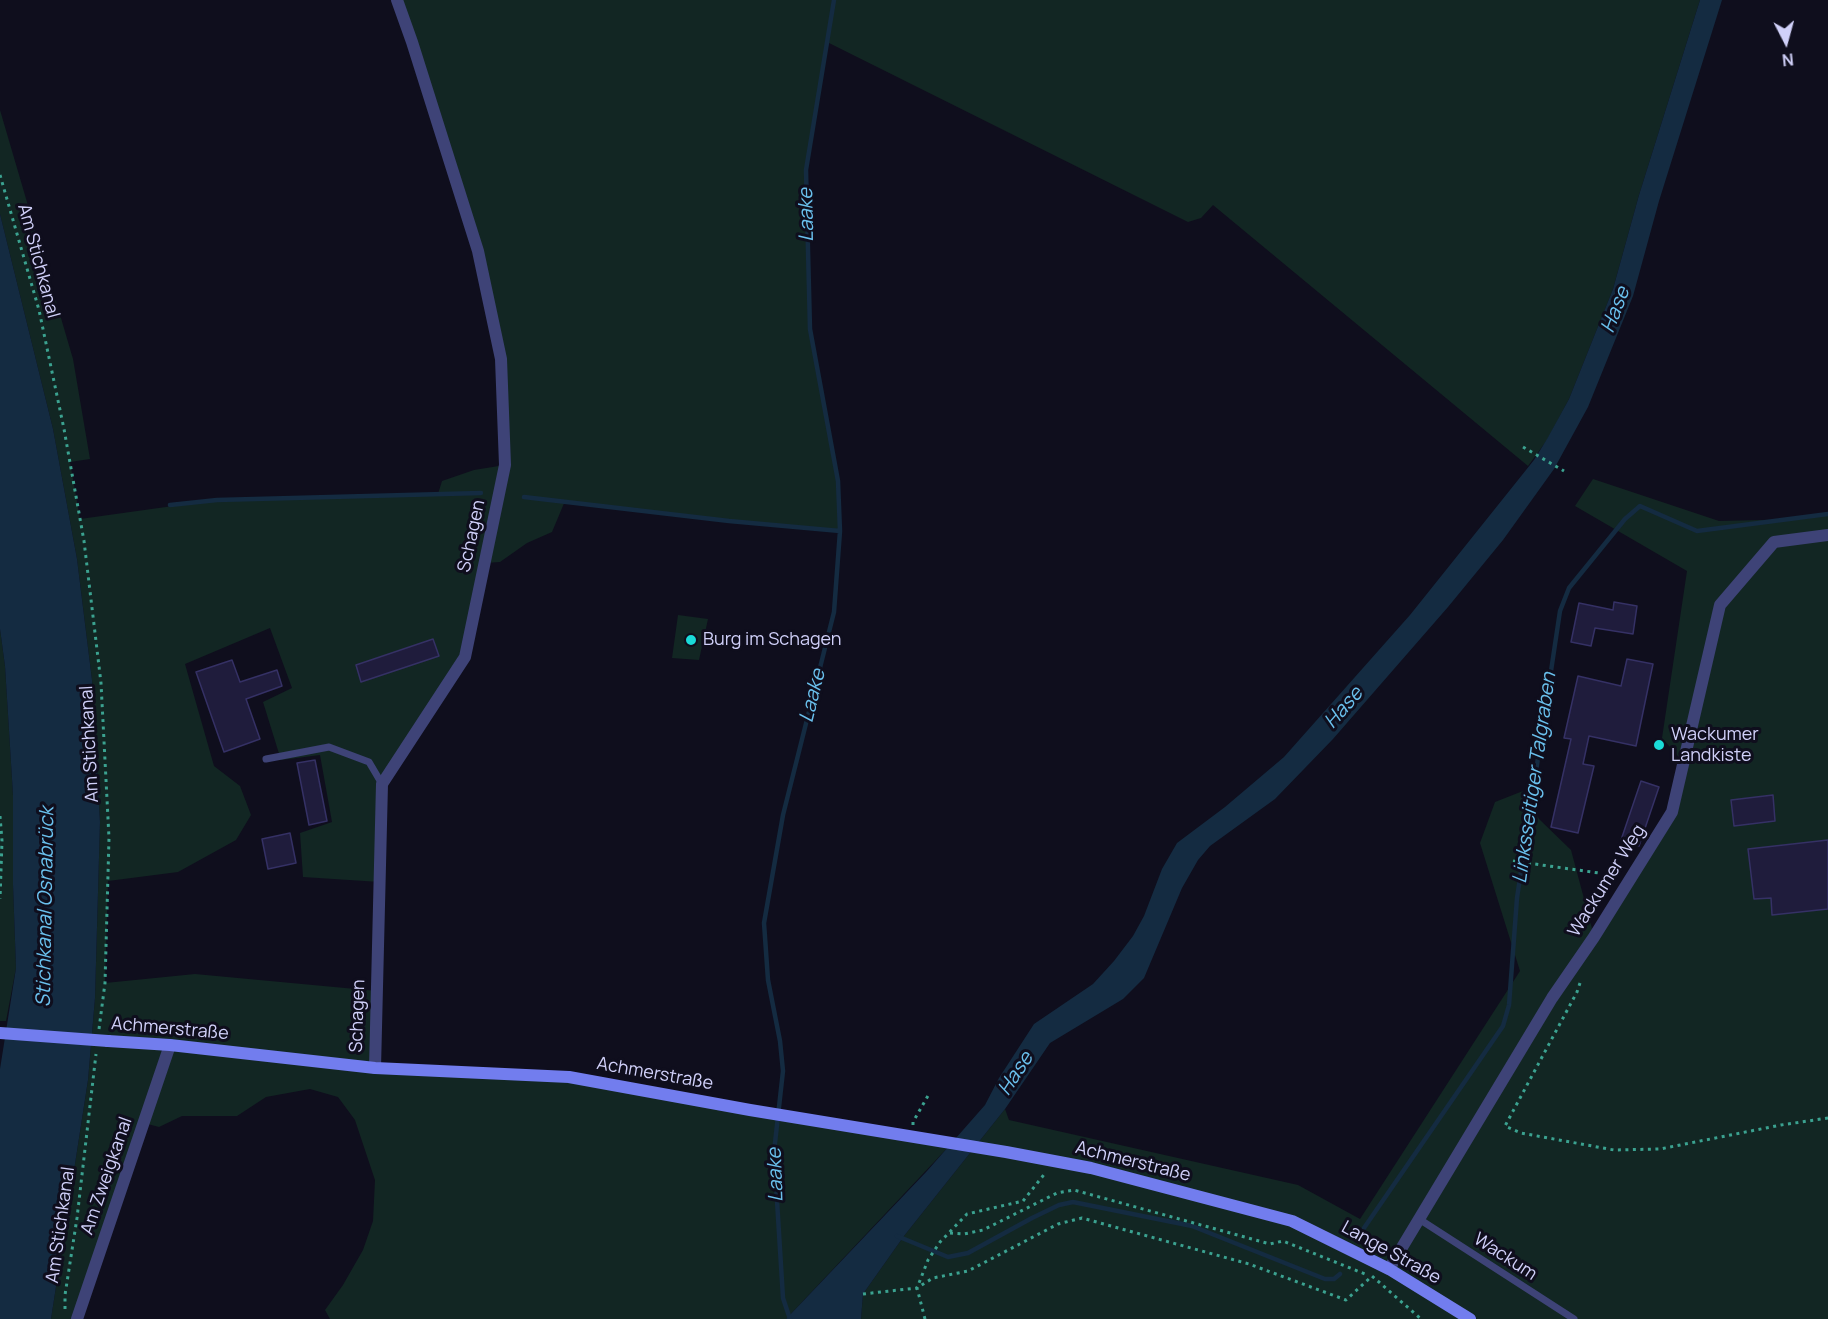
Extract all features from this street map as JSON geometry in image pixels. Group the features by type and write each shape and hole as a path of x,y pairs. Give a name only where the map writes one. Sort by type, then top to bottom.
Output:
{"street":[{"name":"Schagen","path":"375,1068 382,783 465,657 505,465 501,359 478,251 397,0"},
{"name":"Wackumer Weg","path":"1389,1269 1552,998 1594,937 1672,812 1720,605 1774,542 1828,535"},
{"name":"Achmerstraße","path":"0,1033 170,1045 375,1068 569,1077 1054,1161 1102,1171 1292,1221"},
{"name":"Am Zweigkanal","path":"73,1318 170,1045"},
{"name":"Lange Straße","path":"1292,1221 1389,1269 1470,1319"}],"lane":[{"path":"266,759 329,747 369,762 382,783"},
{"name":"Wackum","path":"1419,1220 1574,1319"}],"path":[{"name":"Am Stichkanal","path":"0,175 39,310 84,541 99,671 109,838 103,1040"},
{"path":"1523,447 1564,471"},
{"path":"0,816 2,841 0,899"},
{"path":"1514,861 1599,873"},
{"path":"1581,981 1505,1126 1521,1133 1614,1150 1660,1149 1828,1118"},
{"name":"Am Stichkanal","path":"73,1318 65,1310 65,1294 97,1049"},
{"path":"913,1136 913,1122 929,1094"},
{"path":"925,1319 917,1288 927,1260 940,1242 967,1214 1023,1201 1054,1161"},
{"path":"950,1233 964,1234 983,1230 1057,1193 1074,1190 1270,1244 1282,1241 1372,1276 1421,1319"},
{"path":"863,1294 917,1288 933,1278 968,1271 1058,1224 1082,1218 1249,1264 1346,1300 1372,1276 1389,1269"}],"green space":[{"path":"397,0 1700,0 1639,195 1613,289 1569,399 1547,440 1528,466 1213,205 1201,218 1188,222 827,42 806,170 810,329 838,481 840,531 729,521 565,501 552,532 527,543 500,562 485,563 465,657 383,784 380,882 303,877 300,833 332,822 320,755 281,760 263,702 292,688 270,628 185,664 214,766 240,786 251,815 236,840 178,872 108,881 105,983 195,974 377,991 375,1068 569,1077 952,1143 786,1319 330,1319 325,1310 343,1285 363,1250 373,1221 375,1180 355,1120 338,1097 310,1089 266,1097 237,1116 182,1116 159,1127 144,1123 77,1319 51,1319 88,1080 95,998 100,822 92,680 77,559 53,429 0,214 0,110 73,359 90,459 70,462 80,519 216,500 438,494 442,481 474,470 505,465 501,359 478,251"},
{"path":"1593,479 1719,521 1802,519 1828,515 1828,1319 1477,1319 1399,1275 1464,1319 861,1319 863,1294 904,1236 1005,1109 1009,1120 1298,1185 1360,1219 1520,971 1480,843 1495,802 1523,791 1539,819 1571,850 1594,936 1672,812 1684,763 1662,738 1687,571 1575,506"},
{"path":"678,615 708,619 699,660 672,658"},
{"path":"0,629 5,666 13,795 16,968 6,1021 0,1021"}],"water":[{"name":"Hase","path":"1700,0 1722,0 1659,201 1633,296 1588,407 1554,469 1503,540 1333,739 1275,799 1210,846 1198,860 1182,888 1144,978 1123,999 1050,1043 1005,1109 904,1236 863,1294 861,1319 786,1319 927,1171 985,1105 999,1078 1034,1024 1093,984 1114,961 1133,936 1144,916 1162,869 1177,843 1225,807 1284,757 1410,615 1534,460 1569,399 1613,289 1639,195"},
{"name":"Stichkanal Osnabrück","path":"0,214 53,429 77,559 92,680 100,822 95,998 88,1080 51,1319 0,1319 0,1069 16,968 13,795 5,666 0,629"}],"building":[{"path":"1614,602 1637,606 1633,634 1595,628 1591,646 1571,642 1579,603 1613,610"},
{"path":"433,639 439,656 361,682 356,665"},
{"path":"1627,659 1653,664 1636,746 1589,736 1583,764 1594,766 1578,833 1551,827 1571,739 1564,738 1578,676 1621,686"},
{"path":"232,660 240,682 277,670 282,686 246,699 260,739 224,752 196,672"},
{"path":"315,760 327,821 309,825 297,763"},
{"path":"1641,781 1659,787 1639,846 1621,840"},
{"path":"1773,795 1775,821 1734,826 1731,800"},
{"path":"290,833 296,863 268,869 262,839"},
{"path":"1828,840 1828,909 1772,915 1771,898 1754,899 1748,849"}],"waterway":[{"name":"Laake","path":"790,1319 783,1298 774,1152 783,1071 780,1041 768,980 764,923 783,815 834,612 840,531 838,481 810,329 806,170 834,0"},
{"path":"170,505 217,500 481,493"},
{"path":"524,497 729,521 840,531"},
{"name":"Linksseitiger Talgraben","path":"1364,1228 1503,1026 1509,1005 1517,898 1560,611 1569,588 1625,519 1640,506 1697,531 1828,514"},
{"path":"897,1236 948,1257 968,1253 1032,1218 1059,1205 1073,1202 1192,1226 1325,1279 1334,1279 1340,1274"}],"place":[{"name":"Burg im Schagen","path":"691,640"},
{"name":"Wackumer Landkiste","path":"1659,745"}]}
